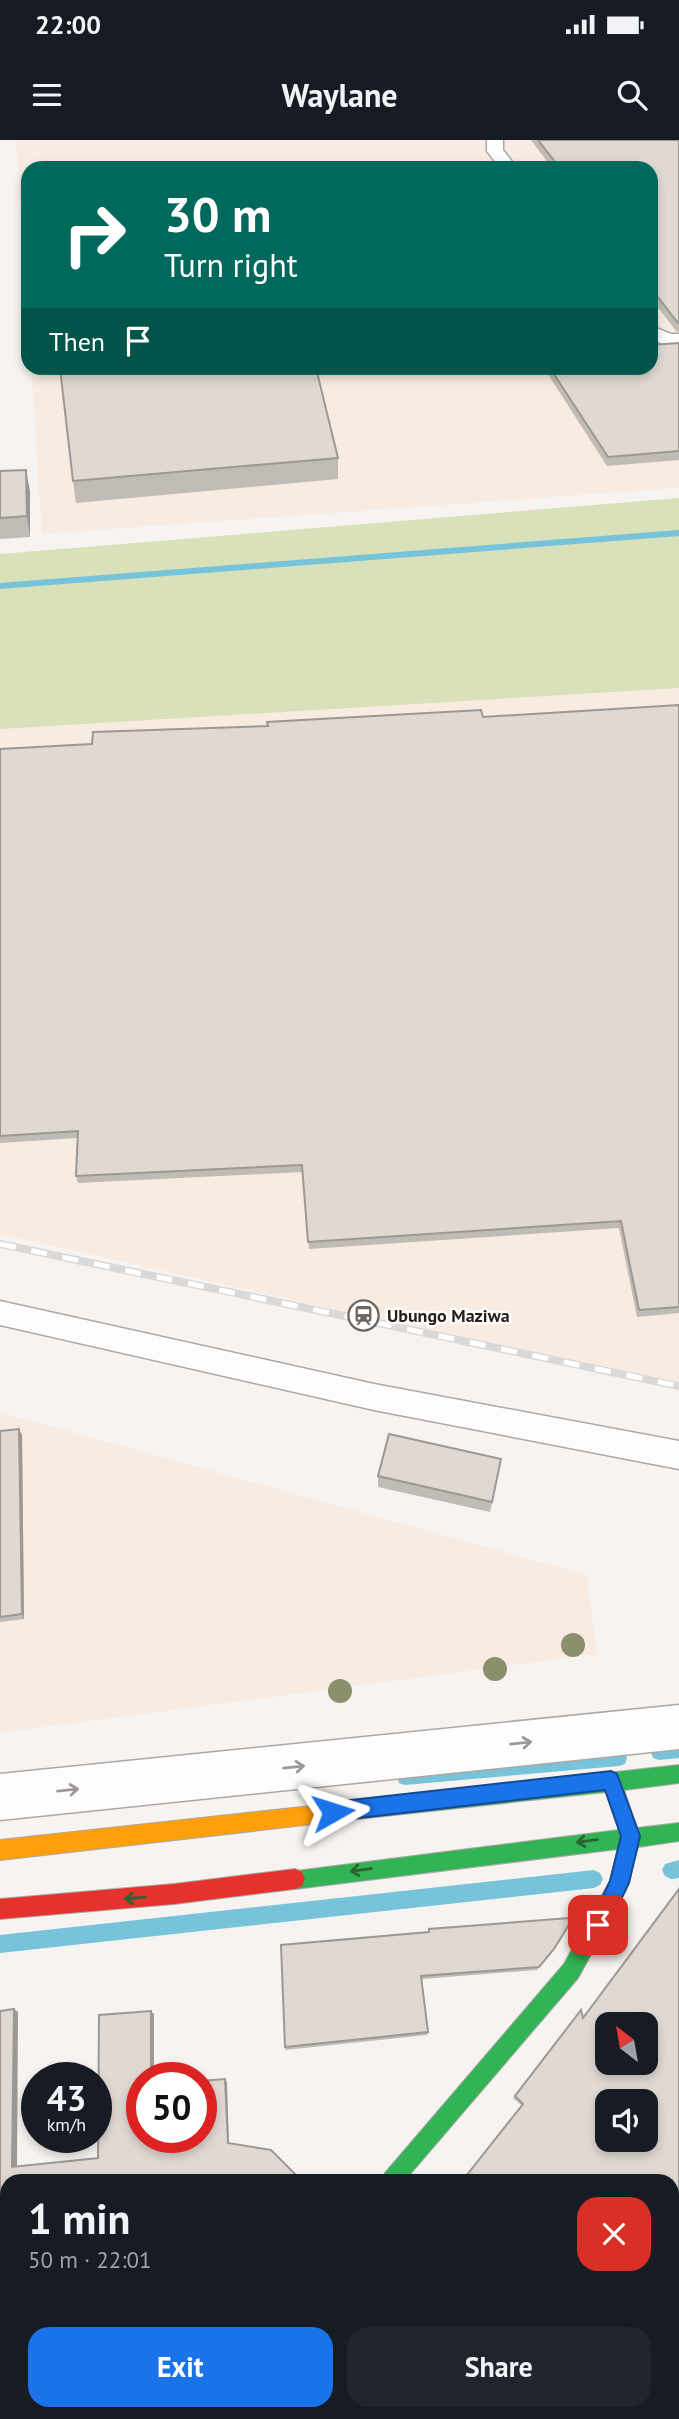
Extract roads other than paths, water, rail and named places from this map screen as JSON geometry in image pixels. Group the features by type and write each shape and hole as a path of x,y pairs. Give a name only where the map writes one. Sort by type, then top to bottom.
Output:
{"street":[{"path":"0,1797 679,1727"},
{"path":"0,1850 679,1774"},
{"path":"397,2174 571,1971 598,1925 619,1883 631,1836 611,1780"},
{"path":"0,1909 174,1894 679,1832"}],"lane":[{"path":"495,140 495,151 503,161"},
{"path":"658,335 668,340 679,340"},
{"path":"0,1313 374,1397 679,1455"}],"waterway":[{"path":"0,586 679,533"},
{"path":"659,1752 679,1750"},
{"path":"405,1777 619,1758"},
{"path":"671,1870 679,1869"},
{"path":"0,1944 594,1879"}],"railway":[{"path":"0,1244 679,1386"}],"place":[{"name":"Ubungo Maziwa","path":"364,1316"}]}
